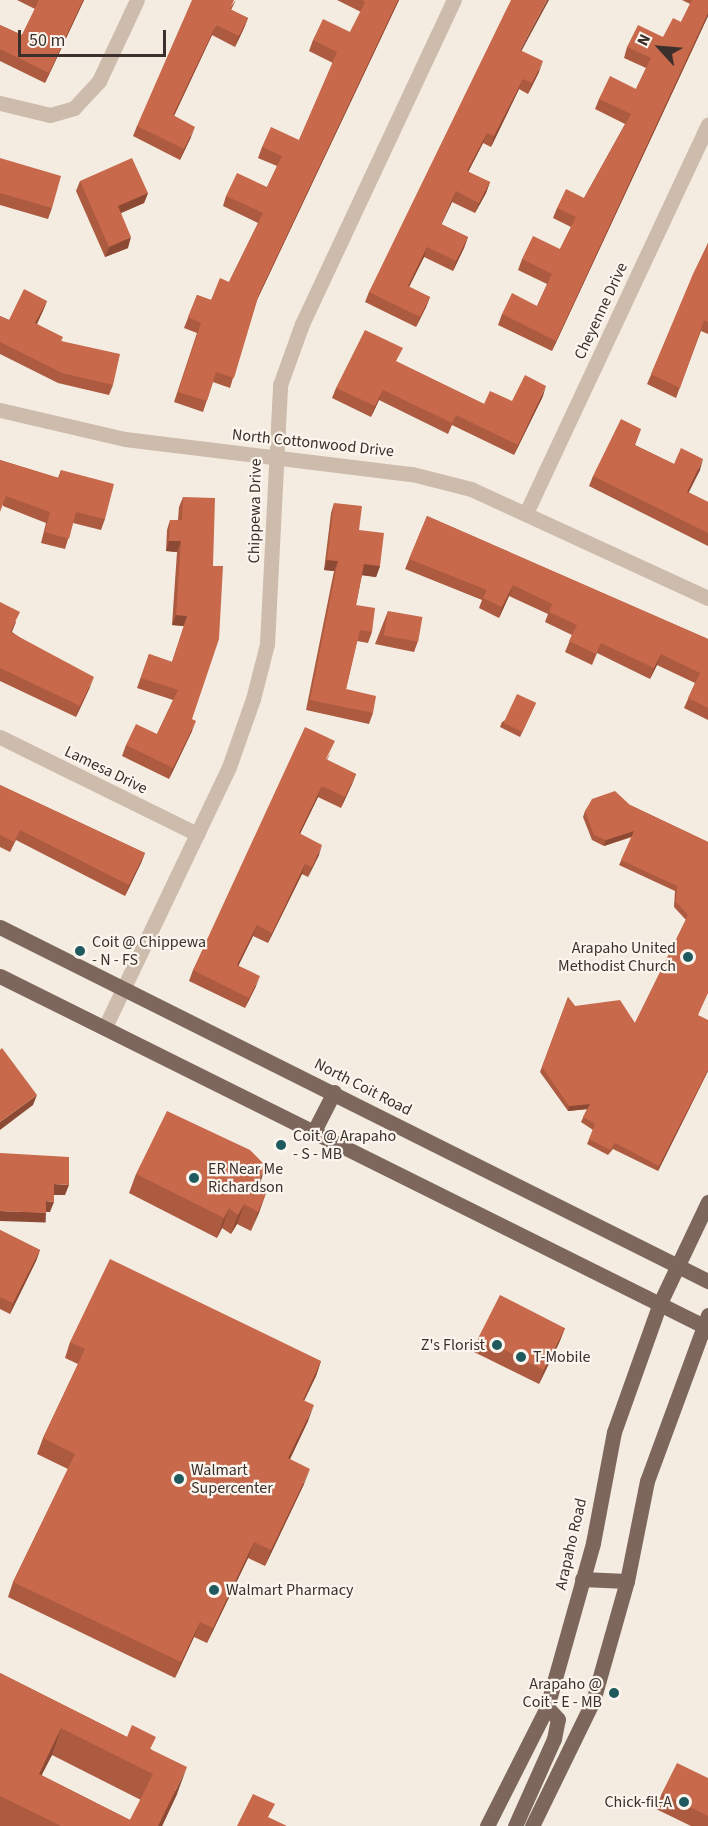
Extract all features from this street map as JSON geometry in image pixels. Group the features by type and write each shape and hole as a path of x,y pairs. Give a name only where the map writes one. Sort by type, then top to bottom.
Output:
{"main road":[{"name":"North Coit Road","path":"0,927 125,987 708,1281"},
{"path":"0,976 313,1134 660,1304 706,1323 647,1482 627,1581 593,1701 532,1826"},
{"path":"313,1134 334,1092"},
{"name":"Arapaho Road","path":"487,1826 547,1707 582,1580 614,1432 660,1304 708,1202"},
{"path":"582,1580 627,1581"},
{"path":"514,1826 554,1739 558,1719 547,1707"}],"street":[{"path":"0,103 50,115 74,108 99,81 137,0"},
{"name":"Chippewa Drive","path":"105,1027 229,767 267,644 273,458 280,385 302,324 454,0"},
{"name":"Cheyenne Drive","path":"526,513 708,125"},
{"name":"North Cottonwood Drive","path":"0,410 126,439 412,474 526,513 708,598"},
{"name":"Lamesa Drive","path":"0,737 197,834"}],"building":[{"path":"39,0 83,0 49,73 0,49 0,25 22,35"},
{"path":"192,0 234,0 230,9 248,18 239,36 216,25 173,115 195,127 184,149 137,126"},
{"path":"362,0 398,0 259,294 234,378 216,372 207,401 178,392 201,323 188,317 197,295 211,300 220,278 229,282 263,213 226,196 237,173 267,187 282,156 262,147 271,127 299,140 337,52 313,40 323,19 350,32 365,2"},
{"path":"511,0 547,0 520,50 543,61 532,83 523,79 494,136 487,133 467,171 490,182 479,203 456,191 441,224 468,237 456,261 427,247 408,286 430,297 420,317 369,292"},
{"path":"692,0 708,0 708,13 556,341 502,314 512,293 537,306 552,274 522,259 533,236 560,249 576,217 557,208 566,189 584,198 631,114 599,99 610,76 636,89 651,58 627,47 638,25 663,37 673,18 681,22"},
{"path":"0,158 61,176 52,208 0,193"},
{"path":"132,158 148,193 118,206 131,237 109,247 80,181"},
{"path":"708,243 708,322 704,320 680,388 651,374"},
{"path":"24,289 47,301 35,323 63,337 61,341 120,354 113,385 62,373 0,342 0,316 9,320"},
{"path":"365,330 403,348 396,361 484,404 490,391 512,401 525,375 546,386 518,445 456,415 452,423 383,390 375,406 336,388"},
{"path":"621,419 641,429 634,445 674,464 681,448 703,459 687,492 708,502 708,533 593,476"},
{"path":"0,460 59,478 61,470 114,484 105,519 76,512 69,539 45,532 50,512 6,496 0,512"},
{"path":"183,497 215,498 213,566 223,566 219,639 192,719 196,721 173,768 126,745 136,724 157,734 178,690 141,678 149,654 172,662 187,616 176,615 181,541 169,541 170,520 182,520"},
{"path":"334,503 362,506 359,530 384,533 380,566 364,564 356,605 375,608 372,632 360,630 346,689 376,696 373,713 310,700 338,561 327,560"},
{"path":"427,516 708,639 708,708 688,698 700,673 661,654 654,668 601,643 596,654 569,641 577,625 549,612 552,604 513,585 502,607 483,598 487,590 409,559"},
{"path":"0,602 20,612 10,632 94,677 80,706 0,668"},
{"path":"388,611 422,617 418,642 384,636"},
{"path":"517,694 536,703 523,732 503,723"},
{"path":"305,727 335,741 326,759 356,774 345,797 322,786 299,833 322,845 312,867 305,864 272,933 257,925 237,965 260,976 249,998 193,970"},
{"path":"0,785 145,853 129,885 20,830 14,842 0,835"},
{"name":"Arapaho United Methodist Church","path":"615,791 630,805 708,842 708,993 698,1015 708,1020 708,1070 659,1166 615,1143 610,1150 589,1139 595,1124 583,1117 590,1104 569,1106 542,1067 568,997 575,1006 620,1000 635,1023 688,915 676,902 677,886 621,860 634,831 606,840 594,835 585,811 592,799"},
{"path":"2,1048 37,1095 0,1122 0,1050"},
{"name":"ER Near Me Richardson","path":"167,1111 250,1150 266,1166 255,1187 266,1193 258,1212 244,1204 238,1215 229,1208 224,1218 136,1174"},
{"path":"0,1153 69,1157 69,1185 54,1184 54,1202 46,1201 46,1213 0,1211"},
{"path":"0,1230 40,1250 13,1303 0,1297"},
{"name":"Walmart Supercenter","path":"110,1259 321,1361 303,1400 314,1405 288,1458 310,1469 271,1550 254,1542 213,1628 200,1622 181,1662 13,1582 75,1454 43,1438 85,1349 70,1342"},
{"path":"500,1295 565,1328 544,1370 479,1337"},
{"path":"0,1673 127,1737 132,1725 156,1737 150,1749 187,1767 158,1826 61,1826 0,1796","holes":["61,1728 153,1774 130,1820 39,1774"]},
{"path":"677,1763 708,1778 708,1816 662,1793"},
{"path":"253,1794 275,1804 268,1817 287,1826 237,1826"}],"place":[{"name":"Coit @ Chippewa - N - FS","path":"80,951"},
{"name":"Arapaho United Methodist Church","path":"688,957"},
{"name":"Coit @ Arapaho - S - MB","path":"281,1145"},
{"name":"ER Near Me Richardson","path":"194,1178"},
{"name":"Z's Florist","path":"497,1345"},
{"name":"T-Mobile","path":"521,1357"},
{"name":"Walmart Supercenter","path":"179,1479"},
{"name":"Walmart Pharmacy","path":"214,1590"},
{"name":"Arapaho @ Coit - E - MB","path":"614,1693"},
{"name":"Chick-fil-A","path":"684,1802"}]}
